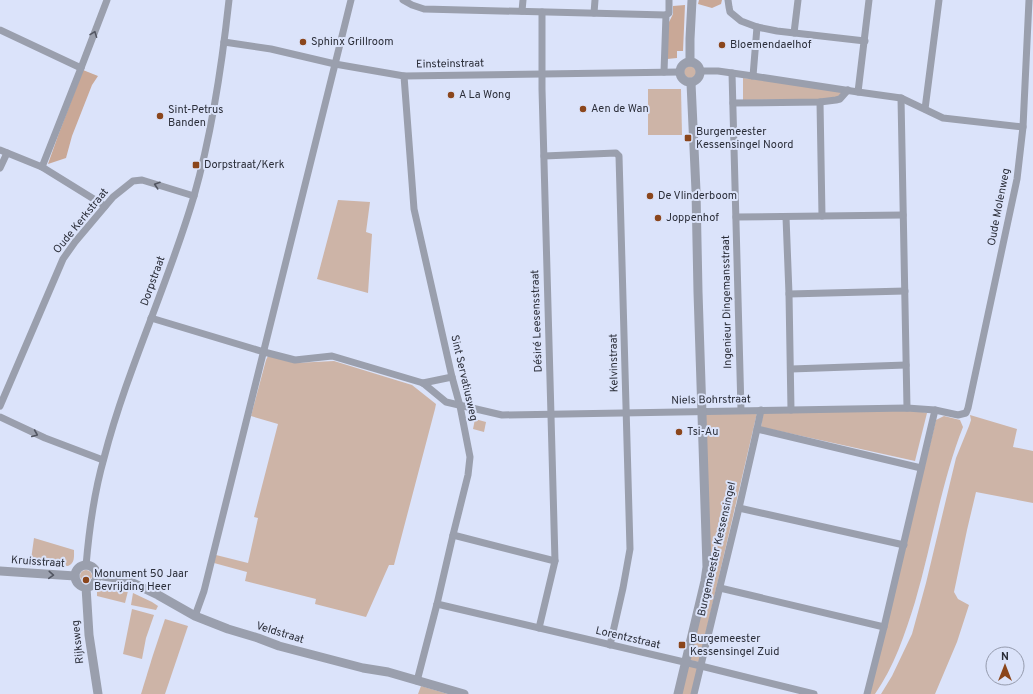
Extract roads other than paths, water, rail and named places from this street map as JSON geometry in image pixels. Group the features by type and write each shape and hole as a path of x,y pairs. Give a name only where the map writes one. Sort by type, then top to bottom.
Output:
{"street":[{"path":"42,167 107,0"},
{"name":"Dorpstraat","path":"86,566 95,499 103,460 120,404 169,269 201,171 210,130 229,0"},
{"path":"195,616 204,590 351,0"},
{"path":"403,0 424,9 666,15"},
{"path":"522,11 523,0"},
{"path":"594,13 595,0"},
{"path":"664,72 666,15 669,14 669,0"},
{"path":"690,62 692,0"},
{"path":"794,33 798,0"},
{"path":"858,92 869,0"},
{"path":"925,109 939,0"},
{"name":"Oude Molenweg","path":"964,414 967,412 968,408 1017,179 1024,127 1029,0"},
{"path":"728,4 730,12 741,21 758,28 865,41"},
{"name":"Désiré Leesensstraat","path":"539,628 555,561 550,414 542,74 542,12"},
{"path":"753,76 758,28"},
{"path":"0,30 81,68"},
{"name":"Einsteinstraat","path":"224,42 271,49 335,64 404,76 680,72"},
{"path":"687,62 694,62 700,71 698,79 691,83 682,80 680,76 681,67 687,62"},
{"path":"700,71 718,71 901,98 943,118 1024,127"},
{"name":"Ingenieur Dingemansstraat","path":"732,73 741,410"},
{"name":"Sint Servatiusweg","path":"404,76 414,209 469,450 468,474 417,681"},
{"name":"Burgemeester Kessensingel","path":"678,694 707,567 696,191 691,83"},
{"path":"733,103 820,102 840,99 848,90"},
{"path":"901,98 907,408"},
{"path":"820,102 822,216"},
{"path":"0,168 4,151 42,167 105,206"},
{"name":"Kelvinstraat","path":"544,156 616,153 619,156 630,548 623,588 610,645"},
{"name":"Oude Kerkstraat","path":"0,406 63,259 105,206 121,190 135,180 142,180 194,196"},
{"path":"736,217 903,215"},
{"path":"786,217 791,410"},
{"path":"789,294 905,291"},
{"path":"151,318 295,360 332,356 423,383 452,377"},
{"path":"791,369 906,365"},
{"name":"Niels Bohrstraat","path":"423,383 446,402 502,415 907,408 935,410 955,415 964,414"},
{"name":"Burgemeester Kessensingel","path":"694,694 761,410"},
{"path":"867,694 904,545 935,410"},
{"path":"0,417 45,438 103,460"},
{"path":"757,429 921,468"},
{"path":"739,508 904,545"},
{"path":"452,536 555,561"},
{"path":"86,566 90,566 94,569 97,575 95,583 86,587 79,585 75,576 76,571 79,568 86,566"},
{"name":"Kruisstraat","path":"0,571 75,576"},
{"name":"Veldstraat","path":"97,575 116,578 140,586 195,616 228,630 258,638 279,646 363,668 388,672 464,694"},
{"name":"Rijksweg","path":"86,587 89,635 98,694"},
{"path":"720,588 884,627"},
{"name":"Lorentzstraat","path":"437,604 814,694"}],"place":[{"name":"Sphinx Grillroom","path":"303,42"},
{"name":"Bloemendaelhof","path":"722,45"},
{"name":"A La Wong","path":"451,95"},
{"name":"Aen de Wan","path":"583,109"},
{"name":"Sint-Petrus Banden","path":"160,116"},
{"name":"Burgemeester Kessensingel Noord","path":"688,138"},
{"name":"Dorpstraat/Kerk","path":"196,165"},
{"name":"De Vlinderboom","path":"650,196"},
{"name":"Joppenhof","path":"658,218"},
{"name":"Tsi-Au","path":"679,432"},
{"name":"Monument 50 Jaar Bevrijding Heer","path":"86,580"},
{"name":"Burgemeester Kessensingel Zuid","path":"682,645"}]}
